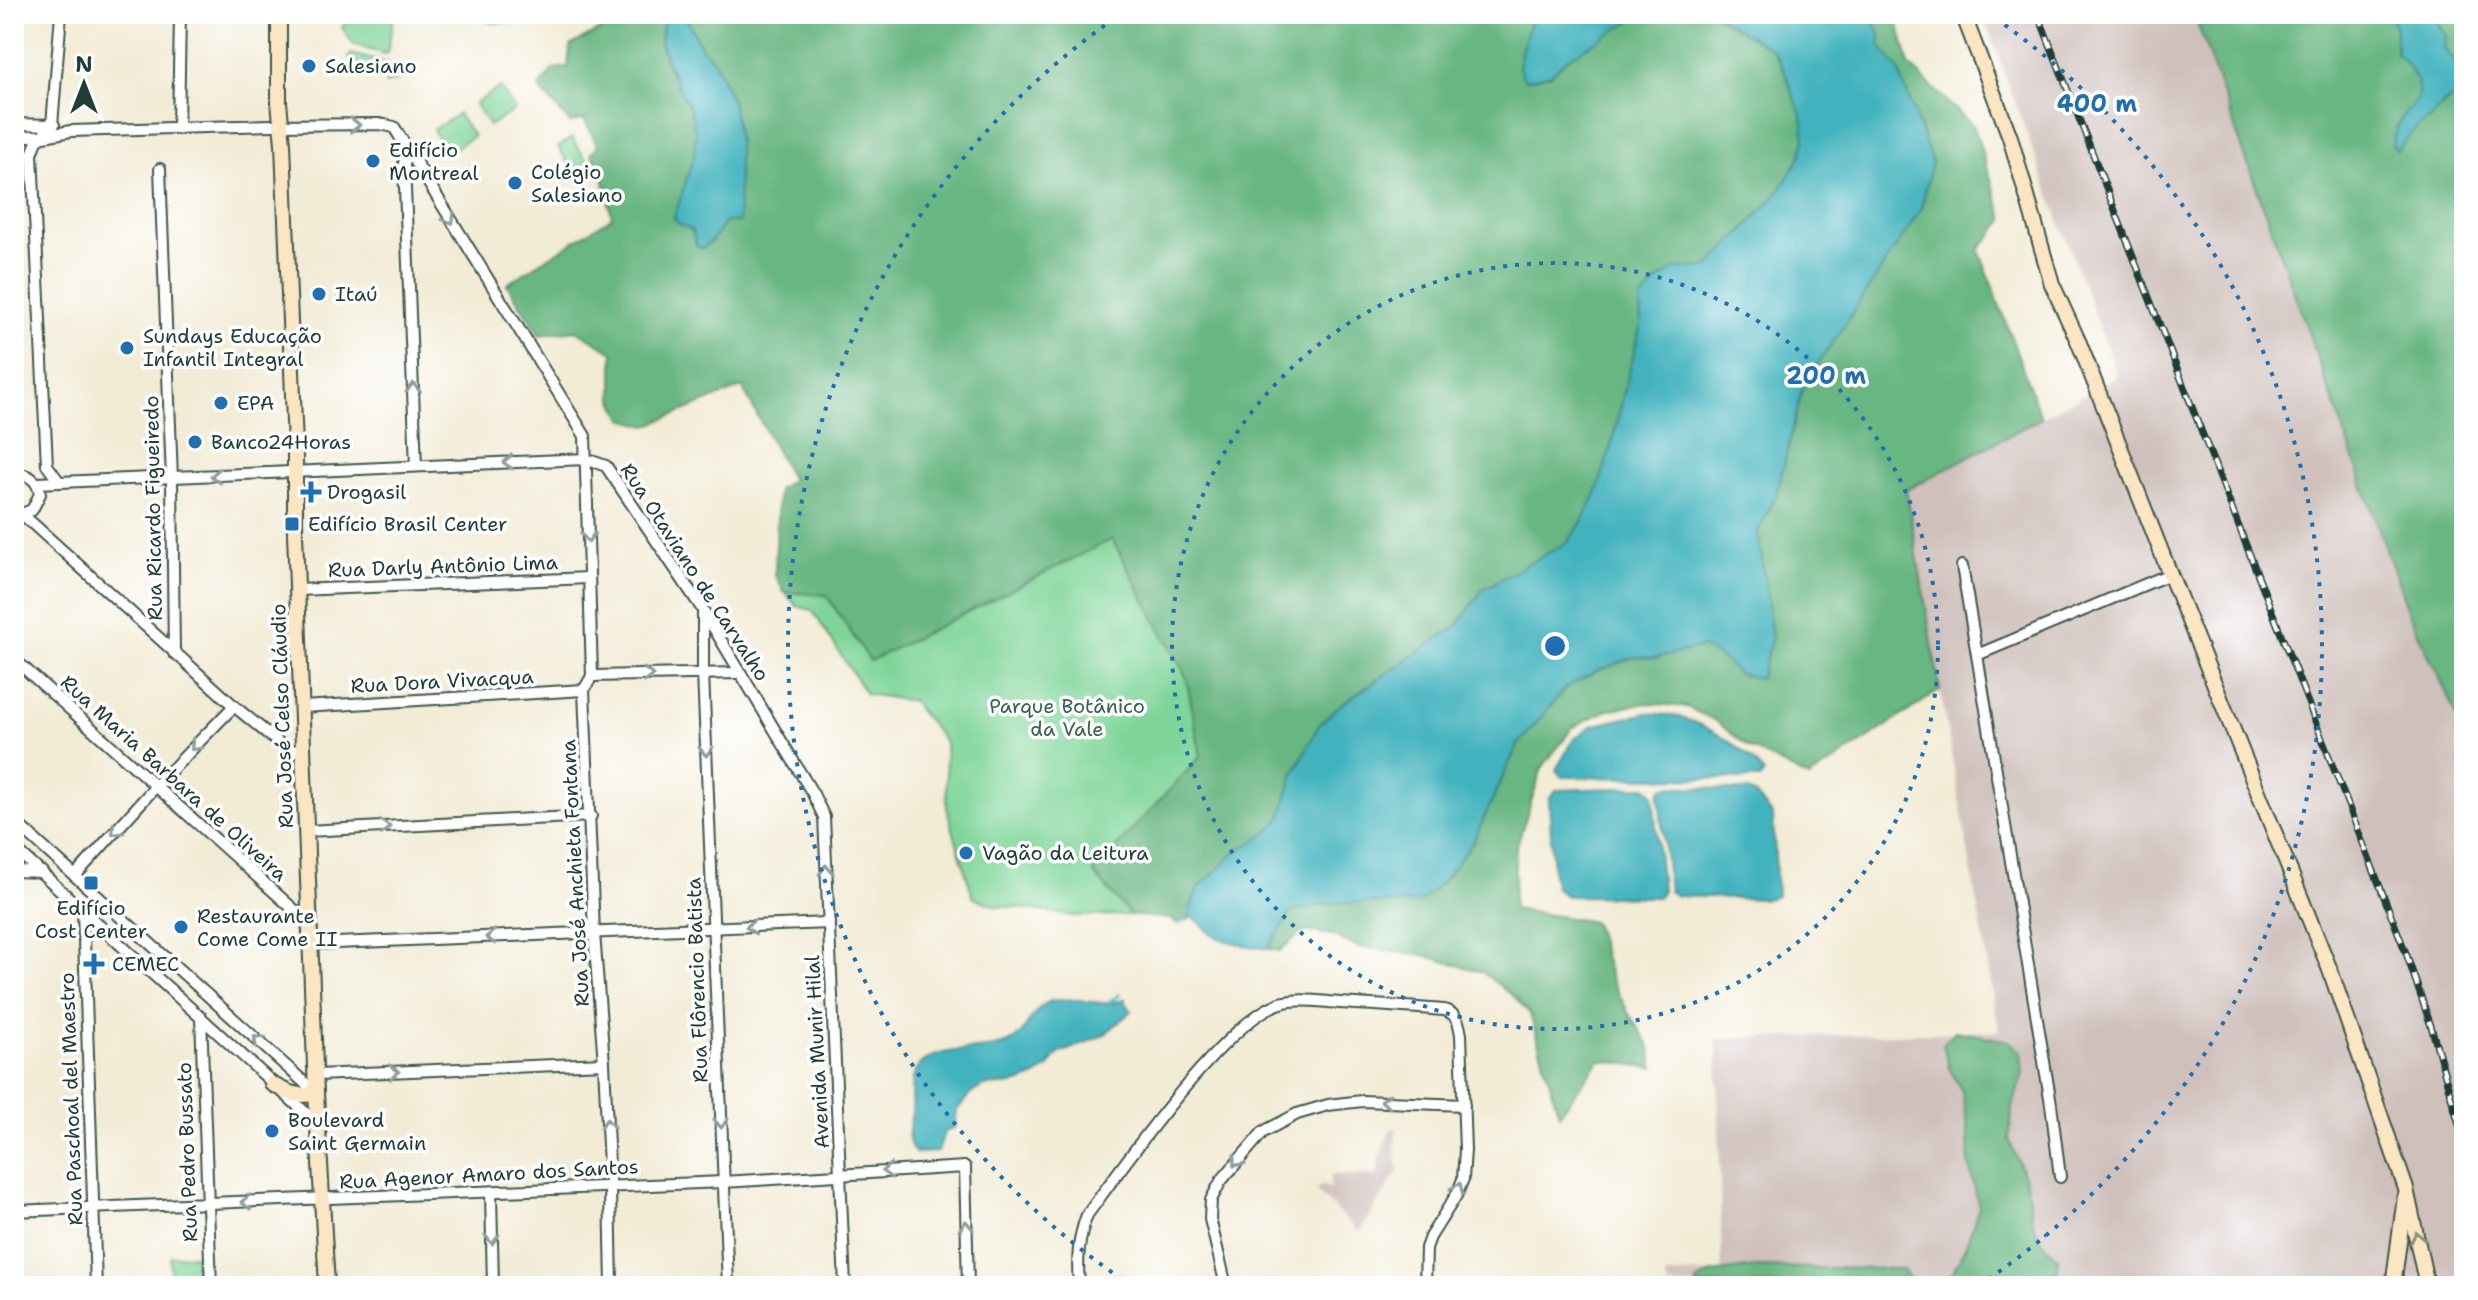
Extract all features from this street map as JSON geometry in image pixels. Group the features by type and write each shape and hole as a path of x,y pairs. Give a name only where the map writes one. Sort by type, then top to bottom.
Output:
{"street":[{"path":"59,482 47,465 32,154 37,141 52,125 61,14"},
{"path":"178,129 180,14"},
{"path":"279,14 283,125"},
{"path":"283,125 289,14"},
{"path":"1963,14 2010,137 2052,284 2079,343 2330,970 2406,1189 2427,1286"},
{"path":"14,124 52,125 71,131"},
{"path":"14,136 44,136 71,131 283,125 389,125 398,131 484,276 585,436 592,676 584,690"},
{"name":"Rua José Celso Cláudio","path":"283,125 316,1093 327,1286"},
{"path":"410,152 404,163 416,466"},
{"name":"Rua Ricardo Figueiredo","path":"160,169 172,478 174,653"},
{"path":"14,474 24,474 36,482 59,482 586,459"},
{"name":"Rua Otaviano de Carvalho","path":"586,459 606,466 703,610 824,817"},
{"path":"36,482 47,465"},
{"path":"36,482 40,494 36,505 16,515 234,706 285,748 304,753"},
{"path":"1962,566 2049,1091 2060,1177"},
{"path":"1977,655 2170,574"},
{"name":"Rua Darly Antônio Lima","path":"297,590 589,578"},
{"name":"Rua Flôrencio Batista","path":"703,610 728,1286"},
{"name":"Rua Maria Barbara de Oliveira","path":"14,659 310,924"},
{"path":"592,676 740,673"},
{"name":"Rua Dora Vivacqua","path":"302,707 584,690"},
{"name":"Rua José Anchieta Fontana","path":"584,690 594,933 610,1187 612,1286"},
{"path":"75,876 234,706"},
{"path":"307,831 591,816"},
{"name":"Avenida Munir Hilal","path":"824,817 845,1286"},
{"path":"14,821 316,1093"},
{"path":"14,848 320,1125"},
{"path":"14,871 42,872"},
{"name":"Rua Paschoal del Maestro","path":"83,910 96,1286"},
{"path":"311,944 829,923"},
{"path":"1079,1286 1077,1255 1080,1232 1087,1215 1200,1069 1251,1020 1284,1002 1395,1006 1450,1012 1459,1021 1464,1105 1463,1179 1426,1248 1425,1286"},
{"name":"Rua Pedro Bussato","path":"201,1017 211,1286"},
{"path":"316,1075 604,1063"},
{"path":"272,1084 294,1095 316,1093"},
{"path":"1226,1286 1210,1219 1211,1200 1221,1181 1263,1132 1297,1114 1328,1105 1362,1101 1464,1105"},
{"name":"Rua Agenor Amaro dos Santos","path":"14,1211 491,1193 965,1167 968,1286"},
{"path":"2391,1283 2406,1189"},
{"path":"491,1193 493,1286"}],"shaded area":[{"path":"1982,14 2194,14 2411,618 2464,735 2464,1286 1667,1286 1666,1275 1722,1272 1717,1039 1999,1031 1906,490 2118,377"},
{"path":"1391,1128 1397,1128 1395,1148 1398,1171 1359,1232 1316,1191 1321,1185 1330,1188 1330,1175 1378,1175 1379,1159"}],"green space":[{"path":"351,14 391,17 393,21 387,53 354,45 342,28"},
{"path":"616,14 494,23 478,17"},
{"path":"630,14 666,14 660,36 662,51 694,121 696,133 693,165 674,218 692,230 700,248 712,241 725,221 738,222 737,130 732,101 717,65 701,47 684,14 1533,14 1519,67 1525,80 1551,74 1568,58 1642,14 1713,14 1773,50 1802,117 1805,139 1801,156 1776,196 1708,267 1640,300 1641,325 1610,450 1598,489 1568,542 1484,589 1458,625 1339,706 1319,725 1293,775 1281,818 1265,835 1238,850 1189,911 1189,919 1176,923 1172,919 1130,915 1093,872 1201,756 1186,676 1112,539 870,661 826,595 784,592 775,575 778,489 792,480 742,387 647,426 623,419 613,398 613,352 576,330 539,335 507,284 612,217 601,169 591,153 598,146 584,119 570,123 539,88 553,69 568,67 570,46"},
{"path":"1871,14 1896,14 1909,65 1974,127 2004,220 1979,250 2041,418 1906,490 1940,690 1809,778 1748,747 1716,721 1687,707 1647,703 1607,710 1573,727 1542,768 1516,848 1513,909 1594,922 1611,979 1649,1044 1654,1068 1600,1060 1559,1115 1530,1014 1482,972 1423,955 1358,947 1332,935 1306,931 1280,951 1268,949 1291,912 1327,903 1473,842 1517,746 1565,688 1633,657 1655,658 1702,647 1723,659 1738,674 1772,636 1758,531 1776,496 1804,383 1921,209 1932,162 1898,69 1880,46 1880,35"},
{"path":"2194,14 2379,14 2392,20 2396,29 2396,54 2410,68 2418,87 2416,103 2400,121 2418,126 2464,90 2464,735 2411,618"},
{"path":"2432,14 2464,14 2464,66 2444,48 2446,36"},
{"path":"351,54 387,63 396,81 386,84 385,71 372,71 349,58"},
{"path":"500,87 515,110 489,126 475,104"},
{"path":"458,114 473,136 447,153 433,130"},
{"path":"572,138 591,167 576,176 558,147"},
{"name":"Parque Botânico da Vale","path":"1112,539 1186,676 1201,757 1093,872 1130,915 1074,916 996,906 973,897 947,809 945,742 912,701 866,694 812,610 797,606 784,592 826,595 870,661"},
{"path":"1955,1031 2009,1041 2021,1052 2023,1073 2013,1106 2009,1139 2026,1181 2033,1223 2041,1241 2058,1258 2059,1286 1946,1286 1966,1245 1979,1207 1969,1164 1968,1128 1962,1091 1949,1068 1943,1044"},
{"path":"196,1255 197,1286 171,1286 170,1256"},
{"path":"1754,1267 1901,1269 1917,1286 1697,1286 1697,1282 1712,1273"}],"water":[{"path":"666,14 684,14 701,47 715,62 732,102 738,141 739,222 725,222 703,248 697,246 692,230 674,218 694,156 696,133 690,109 676,84 660,41"},
{"path":"1533,14 1642,14 1568,58 1551,74 1525,80 1519,68"},
{"path":"1713,14 1871,14 1880,35 1880,46 1898,69 1932,162 1921,209 1804,383 1776,496 1758,531 1772,637 1760,678 1738,674 1723,659 1702,647 1655,658 1633,657 1597,671 1565,688 1517,746 1473,842 1442,882 1419,903 1327,903 1291,912 1268,949 1217,937 1193,917 1189,919 1198,888 1238,850 1265,835 1281,818 1293,775 1319,725 1339,706 1458,625 1483,589 1568,542 1598,489 1610,450 1641,325 1640,300 1674,269 1708,267 1776,196 1801,156 1805,139 1802,117 1773,50"},
{"path":"2379,14 2432,14 2446,36 2444,48 2464,66 2464,90 2442,105 2431,119 2418,126 2397,150 2392,146 2396,131 2417,100 2418,87 2410,68 2396,54 2396,29 2392,20"},
{"path":"1647,713 1675,716 1703,726 1726,739 1764,773 1760,779 1562,777 1556,770 1573,740 1591,726"},
{"path":"1669,786 1755,794 1773,816 1777,896 1766,899 1677,896 1669,891 1659,796 1661,789"},
{"path":"1646,787 1653,794 1662,892 1658,897 1566,896 1556,888 1549,798 1556,790"},
{"path":"1125,999 1132,1011 1104,1035 1058,1054 1048,1068 1034,1077 1015,1084 984,1086 970,1094 957,1110 955,1127 944,1132 938,1152 915,1153 909,1132 913,1079 921,1064 943,1053 1009,1043 1021,1034 1038,1009 1052,1001 1108,1003"}],"waterway":[{"path":"1110,1002 1119,995"}],"railway":[{"path":"2038,14 2406,953 2431,1026 2464,1142"}],"place":[{"name":"Salesiano","path":"309,66"},
{"name":"Edifício Montreal","path":"373,161"},
{"name":"Colégio Salesiano","path":"515,183"},
{"name":"Itaú","path":"319,294"},
{"name":"Sundays Educação Infantil Integral","path":"127,348"},
{"name":"EPA","path":"221,403"},
{"name":"Banco24Horas","path":"195,442"},
{"name":"Drogasil","path":"311,492"},
{"name":"Edifício Brasil Center","path":"292,524"},
{"name":"Vagão da Leitura","path":"966,853"},
{"name":"Edifício Cost Center","path":"91,883"},
{"name":"Restaurante Come Come II","path":"181,927"},
{"name":"CEMEC","path":"94,964"},
{"name":"Boulevard Saint Germain","path":"272,1131"}]}
